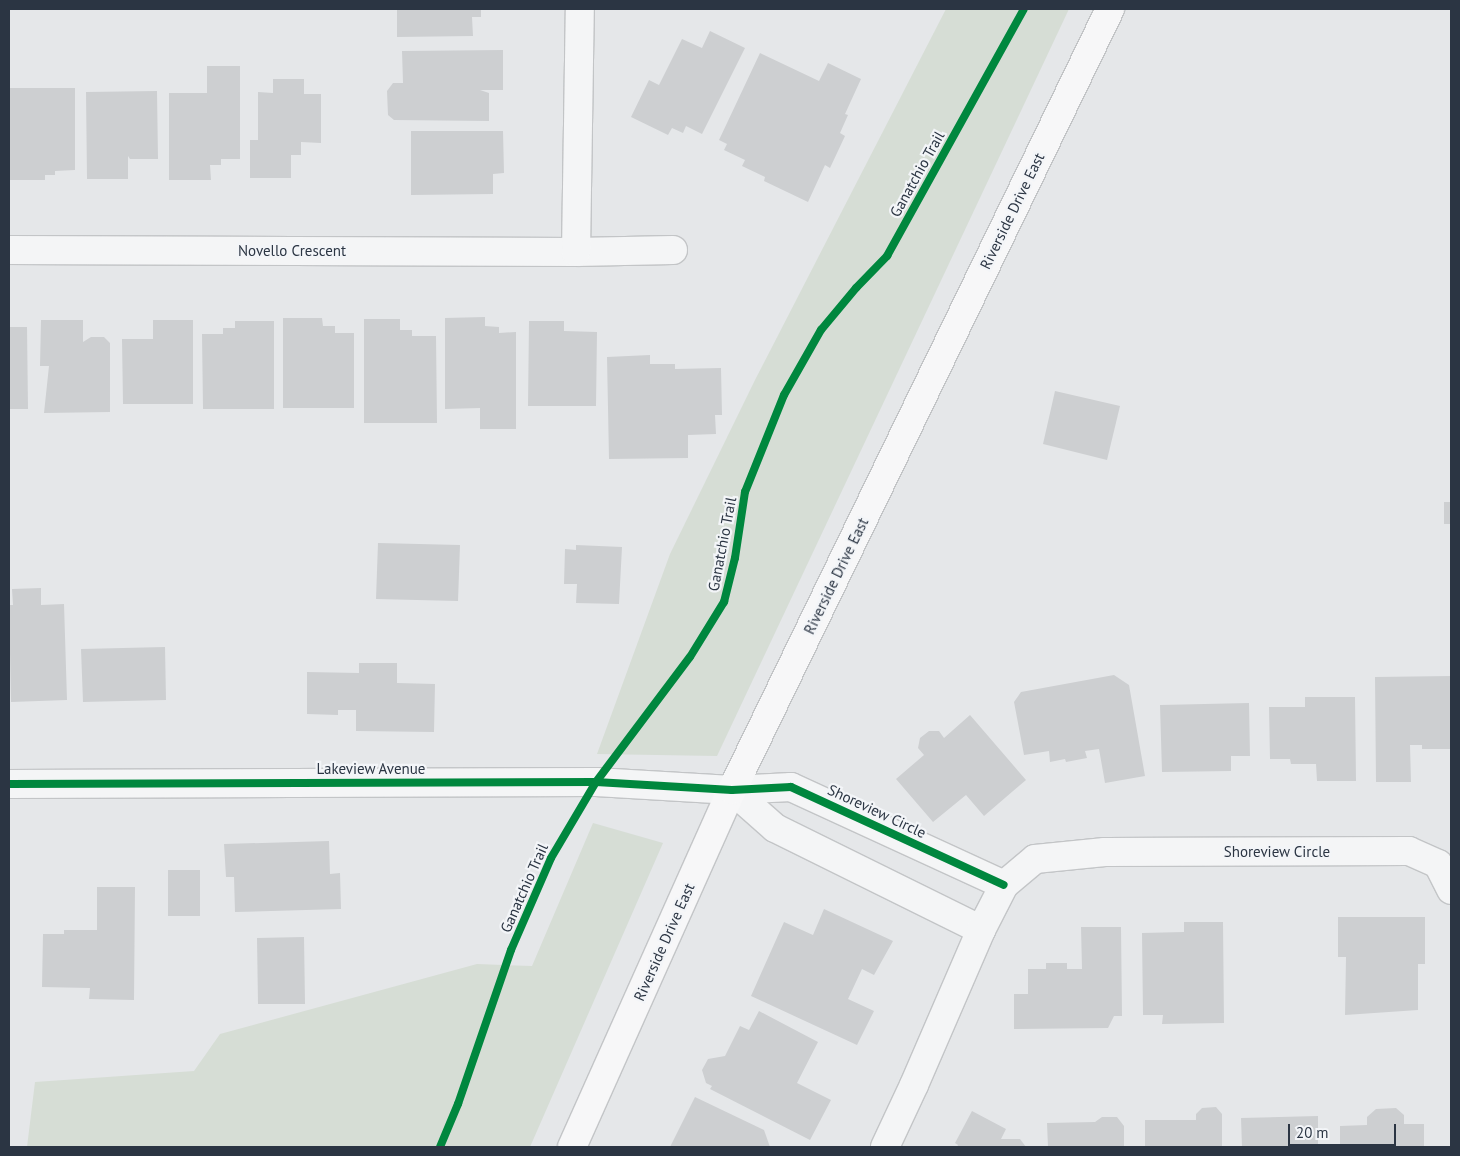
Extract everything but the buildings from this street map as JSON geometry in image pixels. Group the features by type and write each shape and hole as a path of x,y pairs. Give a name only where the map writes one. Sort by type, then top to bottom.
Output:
{"main road":[{"name":"Riverside Drive East","path":"572,1147 732,790 1110,9"}],"street":[{"path":"576,252 580,9"},
{"name":"Novello Crescent","path":"9,250 576,252 673,250"},
{"name":"Lakeview Avenue","path":"9,784 596,782 732,790"},
{"name":"Shoreview Circle","path":"732,790 791,787 1004,885"},
{"path":"732,790 775,828 981,930"},
{"name":"Shoreview Circle","path":"885,1147 981,930 1004,885 1035,859 1105,852 1409,851 1451,848"},
{"name":"Shoreview Circle","path":"1409,851 1438,864 1451,890"}],"shaded area":[{"path":"946,9 1069,9 717,756 597,754 670,554 755,380"},
{"path":"593,823 663,843 530,1147 27,1147 35,1082 194,1071 220,1034 477,964 532,966"}],"cycle path":[{"name":"Ganatchio Trail","path":"440,1147 458,1104 511,950 551,858 596,782 690,657 724,602 735,558 745,492 784,395 821,330 856,288 887,256 1024,9"},
{"path":"9,784 596,782 732,790 791,787 1004,885"}]}
